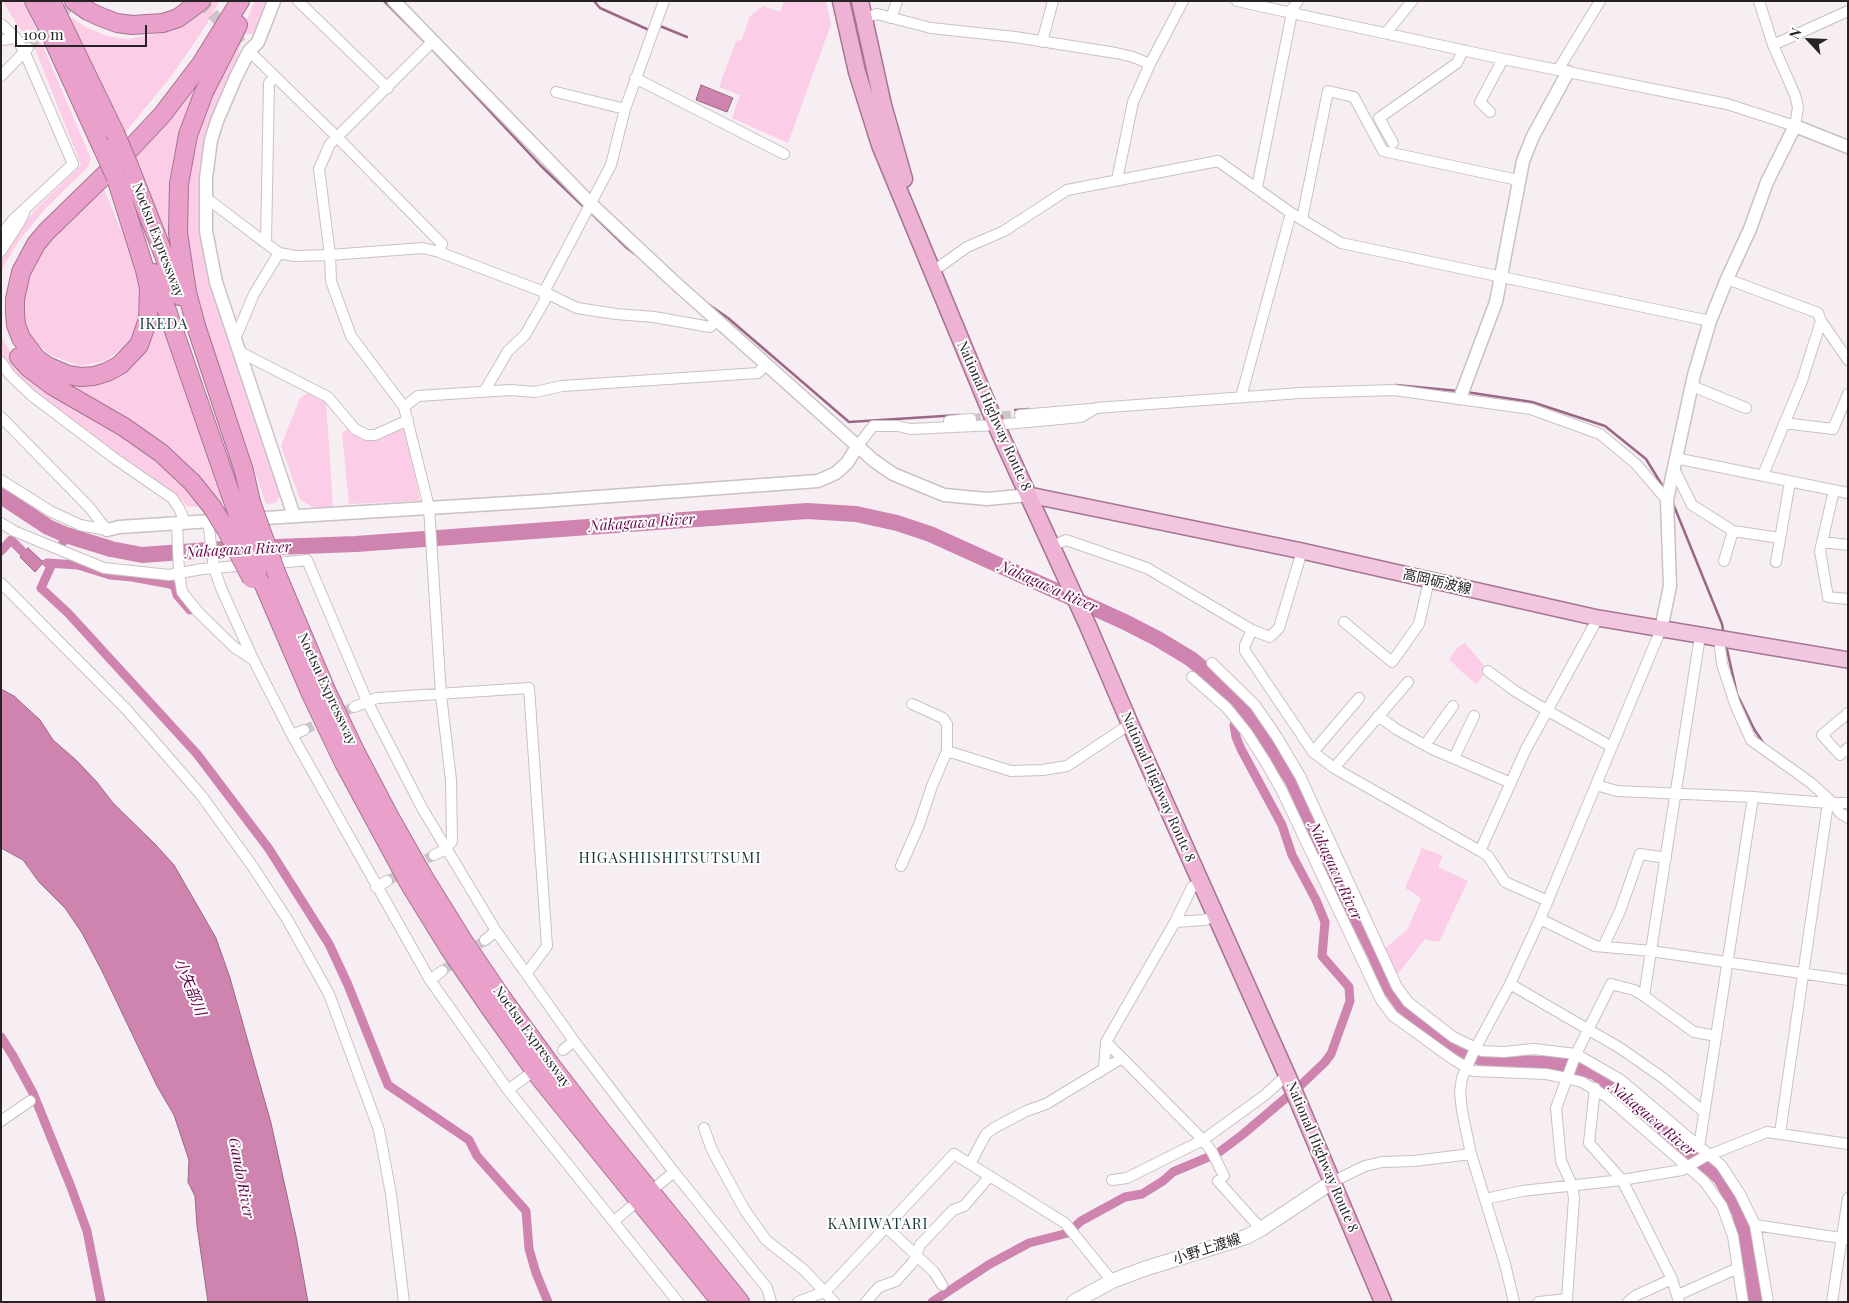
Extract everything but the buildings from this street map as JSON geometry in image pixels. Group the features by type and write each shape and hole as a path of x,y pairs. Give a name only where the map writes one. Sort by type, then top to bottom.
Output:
{"highway":[{"name":"Noetsu Expressway","path":"34,1 138,230 234,504 264,577 295,670 409,883 449,948 540,1078 721,1302"},
{"name":"Noetsu Expressway","path":"51,1 115,133 178,290 251,502 264,577 326,690 389,816 462,939 502,998 600,1129 740,1302"},
{"path":"74,1 101,17 117,23 132,25 163,23 178,18 201,1"},
{"path":"229,1 193,58 150,114 115,152 54,208 32,232 16,256 6,282 3,309 8,336 13,348 29,368 53,386 144,440 178,468 210,514 227,531 264,577"},
{"path":"116,178 145,270 149,288 148,319 139,345 120,365 94,376 80,377 68,375 47,366 36,358 21,338 16,325 15,313 16,292 21,272 36,244 47,231 134,146 162,115 201,64 240,1"},
{"path":"249,1 195,113 182,159 178,233 187,292 196,326 244,471 251,502"},
{"name":"National Highway Route 8","path":"841,1 857,72 880,145 932,272 996,425 1063,570 1287,1075 1383,1302"},
{"name":"National Highway Route 8","path":"860,1 883,104 932,272"}],"main road":[{"name":"高岡砺波線","path":"1029,495 1302,551 1598,618 1848,660"},
{"name":"小野上渡線","path":"1074,1302 1112,1281 1246,1237 1332,1182"}],"street":[{"path":"274,1 258,42 245,47 216,121 208,159 205,197 206,230 216,282 294,516"},
{"path":"298,1 388,88"},
{"path":"394,1 591,204 857,447 893,474 944,495 987,499 1029,495"},
{"path":"484,392 508,351 525,335 545,300 544,292 611,166 624,109 664,1"},
{"path":"891,18 897,1"},
{"path":"1042,42 1053,1"},
{"path":"1117,180 1133,102 1150,64 1183,1"},
{"path":"1237,1 1727,104 1795,126 1848,147"},
{"path":"1257,188 1291,13 1298,1"},
{"path":"1386,33 1412,1"},
{"path":"1460,398 1496,302 1523,160 1563,71 1600,1"},
{"path":"1514,1302 1505,1264 1471,1154 1462,1111 1460,1092 1462,1078 1510,984 1548,901 1661,629 1670,586 1667,500 1692,386 1710,321 1750,229 1767,182 1795,126 1798,107 1759,1"},
{"path":"1774,45 1848,11"},
{"path":"864,18 877,14 930,28 1015,37 1116,53 1150,64"},
{"path":"1,24 27,50 73,164 12,221 1,235"},
{"path":"1,40 16,38"},
{"path":"433,41 330,144 319,169 330,255 331,281 351,336 404,407 429,507 441,695 451,780 452,841 446,848 434,855"},
{"path":"245,47 442,244 439,252"},
{"path":"1,76 27,50"},
{"path":"1393,143 1379,118 1457,63 1463,50"},
{"path":"1490,112 1480,102 1503,58"},
{"path":"266,243 269,83 276,77"},
{"path":"635,78 784,154"},
{"path":"1302,219 1328,91 1354,97 1383,151 1513,179"},
{"path":"556,92 624,109"},
{"path":"932,272 967,247 1004,231 1067,190 1218,161 1291,213 1341,243 1710,321"},
{"path":"205,197 279,253 295,256 330,255 423,248 439,252 544,292 577,308 654,317 710,327 717,320"},
{"path":"1,251 26,208"},
{"path":"1241,397 1291,213"},
{"path":"235,339 254,294 279,253"},
{"path":"1727,279 1818,313 1821,321 1848,360"},
{"path":"1763,475 1802,381 1821,321"},
{"path":"240,352 328,396 355,429 366,435 375,435 408,420"},
{"path":"1,362 10,375 31,395 114,458 172,498 180,508 181,522 178,546 182,592 199,613 234,647 253,659"},
{"path":"404,407 418,396 510,390 535,392 562,386 758,373 766,364"},
{"path":"1692,386 1746,408"},
{"path":"1020,415 1300,393 1394,390 1460,398 1531,408 1600,434 1636,464 1667,500"},
{"path":"1784,424 1834,429 1848,394"},
{"path":"898,426 910,430 996,425 1080,417 1096,408"},
{"path":"1,418 89,507 108,530"},
{"path":"1,480 50,511 80,525 108,530 181,522 210,514 294,516 542,501 818,481 836,473 842,468 873,426 898,426 970,419"},
{"path":"1674,464 1763,475 1848,493"},
{"path":"1674,464 1692,505 1733,531 1780,538"},
{"path":"1776,562 1790,482"},
{"path":"1834,490 1820,551 1828,597 1848,600"},
{"path":"210,514 214,566 221,588 253,659 292,735 430,980 508,1090 678,1302"},
{"path":"1,522 14,532 104,568 169,575 179,569 307,560 367,701 422,808 496,931 574,1041 674,1172 767,1288 771,1302"},
{"path":"1724,561 1733,531"},
{"path":"1052,546 1066,540 1147,568 1252,630 1270,637 1279,628 1302,551"},
{"path":"1822,542 1848,546"},
{"path":"1344,622 1392,662 1419,624 1429,580"},
{"path":"1,583 127,710 201,795 263,882 310,960 329,994 379,1130 390,1194 404,1302"},
{"path":"1480,851 1526,750 1598,618"},
{"path":"1252,630 1245,645 1245,651 1313,752 1334,768 1488,856 1505,882 1548,901"},
{"path":"1644,996 1700,636"},
{"path":"1719,638 1722,664 1735,704 1751,740 1811,783 1840,813 1848,818"},
{"path":"1212,663 1255,706 1277,737 1300,776 1397,987 1408,1002 1453,1037 1475,1050 1504,1052 1534,1049 1575,1056 1621,1080 1699,1146 1707,1156 1721,1165 1740,1194 1755,1225 1768,1302"},
{"path":"1488,671 1515,691 1612,747"},
{"path":"1192,677 1227,708 1248,733 1266,761 1282,791 1380,1000 1393,1016 1454,1060 1468,1066 1473,1071 1567,1076 1595,1088 1689,1165 1704,1181 1722,1206 1733,1236 1743,1302"},
{"path":"1334,768 1408,682"},
{"path":"354,707 377,698 528,688 547,946 527,973"},
{"path":"1313,752 1358,698"},
{"path":"901,866 948,751 947,724 943,718 912,704"},
{"path":"1425,745 1453,706"},
{"path":"1848,713 1822,736 1840,755 1848,748"},
{"path":"1378,716 1396,729 1425,745 1510,783"},
{"path":"1454,758 1474,716"},
{"path":"948,751 1011,771 1043,770 1067,766 1130,724"},
{"path":"292,735 304,730"},
{"path":"1596,785 1617,791 1848,803"},
{"path":"1699,1146 1753,797"},
{"path":"1780,1133 1831,803"},
{"path":"1604,946 1620,911 1640,854 1666,858"},
{"path":"376,887 387,881"},
{"path":"1104,1069 1106,1042 1175,922 1192,887 1201,883"},
{"path":"1175,922 1205,920 1215,915"},
{"path":"1540,919 1595,946 1651,951 1848,980"},
{"path":"485,940 496,931"},
{"path":"430,980 442,971"},
{"path":"1510,984 1588,1029 1663,1078 1704,1112"},
{"path":"1539,1302 1567,1299 1574,1198 1572,1185 1561,1161 1556,1108 1575,1056 1611,984 1634,990 1694,1032 1716,1036"},
{"path":"563,1050 574,1041"},
{"path":"1106,1042 1203,1140 1213,1154 1221,1178 1261,1229"},
{"path":"970,1164 986,1134 994,1128 1026,1111 1046,1104 1122,1058"},
{"path":"1112,1180 1127,1178 1203,1140 1265,1095 1287,1075"},
{"path":"508,1090 527,1076"},
{"path":"1595,1088 1589,1143 1622,1180 1672,1279 1678,1298 1738,1268"},
{"path":"1,1121 30,1101"},
{"path":"704,1128 712,1150 744,1209 766,1240 804,1270 834,1302"},
{"path":"1485,1199 1522,1191 1622,1180 1682,1170 1707,1156 1767,1132 1848,1144"},
{"path":"798,1302 826,1292 954,1154 1065,1223 1112,1281"},
{"path":"1332,1182 1365,1166 1382,1162 1414,1161 1471,1154"},
{"path":"657,1186 674,1172"},
{"path":"866,1302 879,1287 896,1281 913,1262 920,1244 952,1210 964,1206 990,1176"},
{"path":"1832,1302 1845,1239 1848,1198"},
{"path":"614,1221 632,1206"},
{"path":"1755,1225 1845,1239"},
{"path":"886,1226 934,1272 942,1285"},
{"path":"1628,1302 1635,1296 1672,1279"}],"shaded area":[{"path":"3,1 22,1 29,13 91,159 88,167 45,209 21,238 4,265 1,275 1,259 21,228 35,210 81,165 35,49 17,25"},
{"path":"209,1 220,1 205,27 172,75 125,133 66,14 86,27 106,36 128,39 161,33 184,25"},
{"path":"255,1 270,1 255,34 246,34 241,43 239,49 240,60 220,99 201,213 282,494 275,503 266,504 205,324 190,262 185,215 186,183 193,143 203,113"},
{"path":"784,1 826,1 831,24 788,143 732,118 740,95 719,87 736,42 742,39 750,16 763,6 780,12"},
{"path":"212,51 193,102 174,255 135,153"},
{"path":"102,184 137,269 141,303 140,322 132,341 105,361 80,366 50,355 30,337 21,315 22,296 31,262 50,236"},
{"path":"156,309 160,314 224,502 216,504 54,378 112,379"},
{"path":"1,334 16,361 157,459 181,479 202,506 188,507 181,500 51,407 18,379 2,356"},
{"path":"308,393 326,401 333,507 314,508 300,499 281,446 300,398"},
{"path":"402,429 407,433 420,501 349,504 342,433 346,430 351,431 361,439 368,441"},
{"path":"1465,643 1487,669 1477,684 1449,659 1458,647"},
{"path":"1422,848 1443,856 1438,867 1468,881 1439,942 1425,939 1397,975 1383,950 1407,930 1421,898 1405,888"}],"water":[{"path":"701,85 733,98 727,112 696,100"},
{"path":"28,548 42,561 47,561 47,564 42,564 35,572 20,557 25,549"},
{"path":"1,689 14,696 40,720 53,740 76,760 113,803 174,865 216,938 230,978 271,1123 296,1236 308,1302 208,1302 197,1226 195,1196 188,1182 189,1160 174,1115 157,1086 82,933 65,908 39,882 23,860 1,848"}],"waterway":[{"path":"384,1 426,43"},
{"path":"594,1 600,8 649,30"},
{"path":"660,26 687,37"},
{"path":"430,47 541,166 586,209"},
{"path":"590,212 635,254"},
{"path":"708,304 728,318 849,422 959,415"},
{"path":"1396,385 1458,391"},
{"path":"1466,392 1532,402 1605,426 1646,459 1665,490"},
{"path":"1015,410 1029,409"},
{"name":"Nakagawa River","path":"1,496 48,527 66,535 111,549 142,555 223,549 356,544 807,511 856,514 897,523 930,534 1125,622 1191,659 1214,678 1248,712 1293,781 1388,985 1403,1006 1462,1051 1490,1061 1541,1064 1555,1062 1595,1072 1638,1105 1721,1178 1740,1213 1753,1274 1756,1302"},
{"path":"1672,501 1722,624 1724,635"},
{"name":"Nakagawa River","path":"63,542 66,535"},
{"path":"1,551 11,540 22,551"},
{"path":"47,563 78,565 110,575 170,584 175,587 177,595 190,610"},
{"path":"52,564 41,588 68,613 197,754 269,849 329,944 348,985 388,1085 469,1140 477,1156 526,1211 529,1249 536,1273 548,1302"},
{"path":"1726,645 1737,694 1754,729 1764,744"},
{"path":"1242,718 1248,712"},
{"path":"1236,723 1234,725 1236,737 1241,749 1282,825 1292,855 1316,900 1325,922 1322,956 1349,987 1350,1001 1331,1054 1301,1085"},
{"path":"1,1037 33,1093 71,1187 87,1231 101,1302"},
{"path":"932,1302 990,1264 1029,1243 1068,1233 1081,1221 1125,1197 1142,1194 1163,1181 1173,1172 1218,1153 1287,1097"}],"tunnel":[{"path":"29,47 75,1"},
{"path":"200,1 241,43"},
{"path":"971,419 1020,415"},
{"path":"304,730 354,707"},
{"path":"387,881 434,855"},
{"path":"442,971 485,940"}],"district":[{"name":"IKEDA","path":"164,324"},
{"name":"HIGASHIISHITSUTSUMI","path":"670,858"},
{"name":"KAMIWATARI","path":"878,1224"}],"water label":[{"name":"小矢部川","path":"190,987"},
{"name":"Gando River","path":"241,1178"}]}
